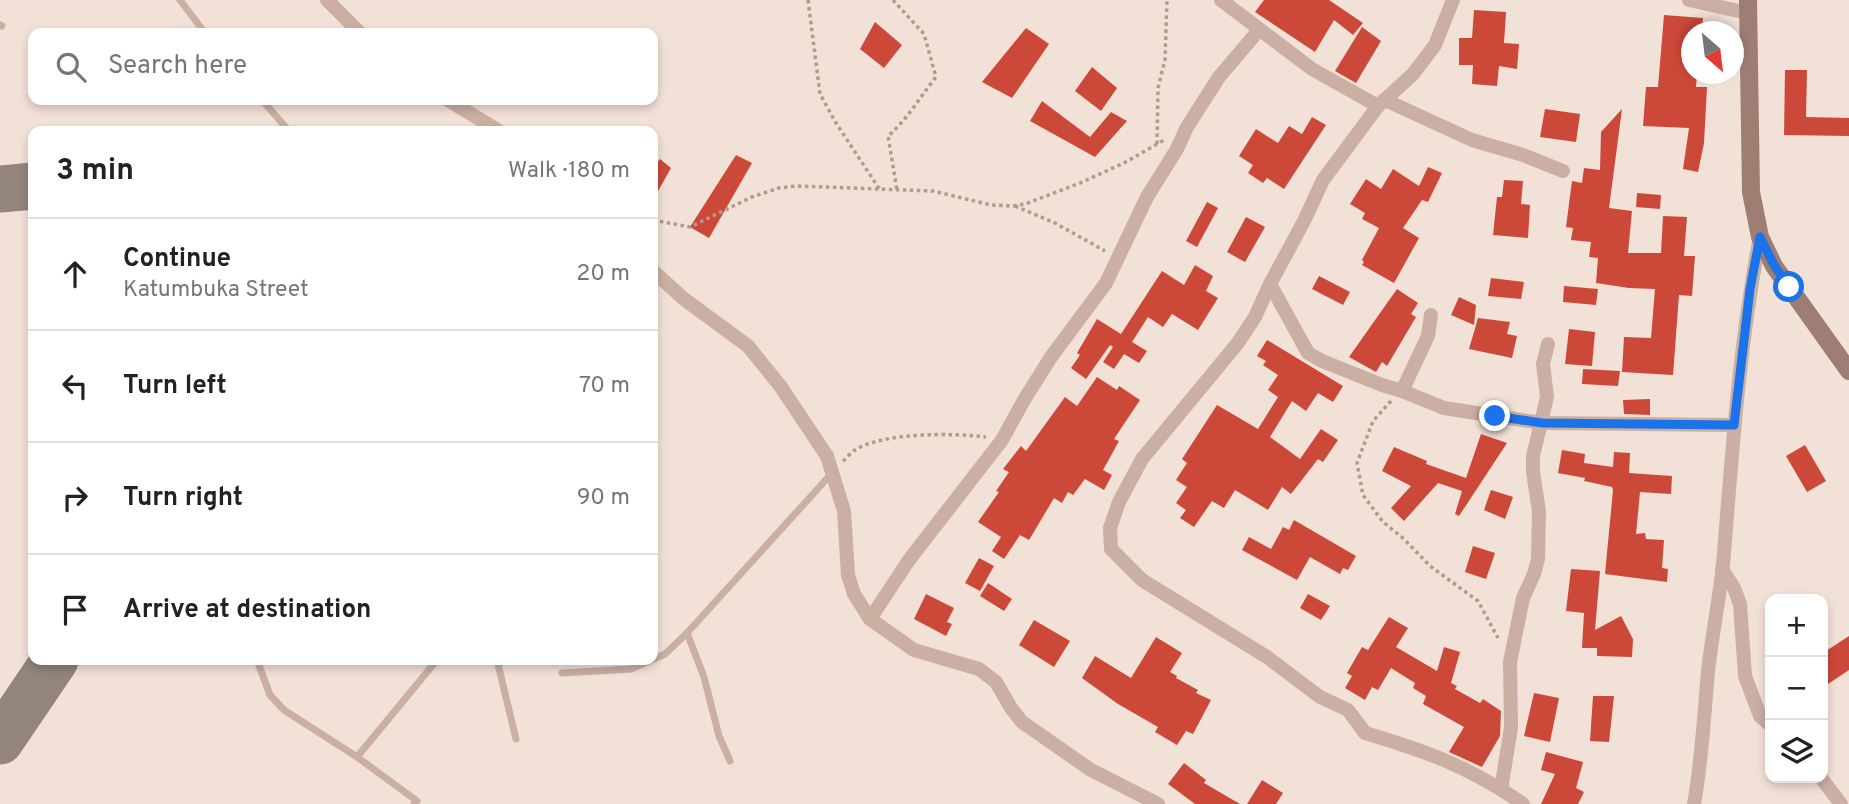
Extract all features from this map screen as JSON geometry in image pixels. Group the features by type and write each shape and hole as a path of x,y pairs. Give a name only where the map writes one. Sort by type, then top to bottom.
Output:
{"main road":[{"path":"1748,7 1751,192 1760,237 1774,265 1849,371"}],"street":[{"path":"327,0 355,28"},
{"path":"1221,0 1312,69 1382,103 1472,140 1523,155 1563,171"},
{"path":"1452,0 1435,45 1413,75 1382,103 1323,180 1255,317 1237,344 1142,459 1119,502 1110,528 1111,549 1142,580 1267,657 1320,697 1348,710 1364,733 1446,759 1524,804"},
{"path":"1689,0 1748,7"},
{"path":"870,619 909,560 1002,440 1051,357 1106,283 1147,197 1177,149 1187,127 1219,77 1259,30"},
{"path":"456,105 491,126"},
{"path":"1693,804 1700,769 1750,289 1760,237"},
{"path":"658,276 684,299 748,346 781,387 827,456 844,511 848,575 854,594 870,619 914,650 979,669 996,682 1022,722 1091,770 1158,804"},
{"path":"1270,284 1308,353 1444,408 1542,423 1734,425"},
{"path":"1402,391 1427,336 1432,315"},
{"path":"1501,789 1511,728 1510,662 1523,598 1538,559 1539,511 1533,456 1547,397 1544,364 1548,344"},
{"path":"1722,569 1740,604 1745,676 1760,716 1765,720"},
{"path":"1825,783 1841,804"}],"lane":[{"path":"180,0 201,28"},
{"path":"266,105 285,126"},
{"path":"658,657 687,634 833,471"},
{"path":"687,634 704,677 719,736 730,761"},
{"path":"259,665 270,695 284,710 417,801 414,804"},
{"path":"356,757 433,665"},
{"path":"498,665 516,738"},
{"path":"562,673 631,669 640,665"}],"path":[{"path":"808,0 820,94 880,190"},
{"path":"893,0 924,34 936,78 901,125 888,136 897,190"},
{"path":"1157,144 1158,88 1165,60 1167,0"},
{"path":"658,221 690,227 730,206 779,188 796,186 933,191 991,205 1025,204 1125,163 1187,127"},
{"path":"1013,206 1096,244 1117,261"},
{"path":"1402,391 1373,421 1364,443 1357,463 1363,495 1382,522 1411,545 1430,566 1478,601 1510,662"},
{"path":"833,471 855,450 901,436 950,435 1002,440"}],"building":[{"path":"1264,0 1329,0 1363,23 1353,35 1334,20 1315,52 1255,12"},
{"path":"1474,10 1506,12 1504,43 1519,44 1517,69 1499,66 1497,86 1472,84 1473,65 1459,65 1459,38 1472,38"},
{"path":"1664,15 1703,18 1703,21 1681,21 1681,84 1707,87 1704,143 1698,172 1683,169 1689,128 1643,126 1646,87 1658,87"},
{"path":"875,22 902,45 884,68 860,49"},
{"path":"1362,27 1381,41 1356,83 1335,71"},
{"path":"1026,28 1049,44 1012,98 982,82"},
{"path":"1092,67 1117,88 1101,111 1075,91"},
{"path":"1785,70 1807,70 1806,117 1849,118 1849,136 1784,135"},
{"path":"1042,101 1090,137 1111,112 1127,121 1095,157 1030,121"},
{"path":"1545,109 1580,114 1576,142 1540,137"},
{"path":"1622,109 1609,208 1632,211 1628,253 1661,253 1663,216 1687,217 1684,256 1695,256 1692,296 1679,295 1673,375 1622,372 1624,337 1651,338 1655,289 1596,283 1598,258 1589,257 1591,242 1571,240 1573,228 1566,227 1572,181 1582,183 1584,168 1600,170 1601,132"},
{"path":"1312,117 1326,125 1284,189 1267,178 1263,183 1248,173 1253,165 1239,156 1256,129 1278,143 1289,126 1302,134"},
{"path":"736,155 752,163 709,238 690,227"},
{"path":"660,159 671,168 658,191"},
{"path":"1428,167 1442,173 1428,202 1422,200 1403,228 1419,238 1394,283 1362,265 1379,228 1362,219 1365,213 1350,204 1366,179 1381,189 1393,169 1419,186"},
{"path":"1504,180 1523,181 1521,204 1530,205 1528,238 1493,235 1497,197 1502,197"},
{"path":"1637,193 1661,195 1660,209 1636,207"},
{"path":"1207,202 1218,208 1197,247 1186,241"},
{"path":"1246,217 1265,227 1245,262 1227,252"},
{"path":"1195,265 1213,276 1206,291 1218,298 1198,330 1172,314 1163,327 1148,317 1132,342 1147,351 1139,363 1124,354 1114,369 1103,362 1113,347 1110,345 1086,379 1071,368 1097,319 1121,334 1162,271 1184,285"},
{"path":"1319,276 1350,292 1343,305 1312,289"},
{"path":"1491,278 1524,282 1521,299 1488,296"},
{"path":"1564,286 1598,289 1596,305 1563,302"},
{"path":"1397,289 1418,303 1411,314 1416,317 1387,366 1382,362 1376,372 1349,357"},
{"path":"1459,297 1476,305 1474,325 1451,315"},
{"path":"1478,318 1510,322 1507,334 1517,336 1512,358 1469,349"},
{"path":"1569,329 1595,332 1592,366 1565,364"},
{"path":"1267,340 1343,386 1333,402 1318,393 1306,411 1292,401 1270,437 1300,459 1321,429 1338,440 1323,462 1318,459 1291,494 1282,487 1268,510 1235,490 1224,508 1212,501 1194,527 1180,518 1186,510 1176,503 1187,487 1176,480 1187,463 1182,459 1217,405 1258,429 1278,397 1268,390 1278,375 1263,365 1266,361 1257,356"},
{"path":"1583,369 1620,371 1618,386 1582,384"},
{"path":"1097,377 1117,390 1119,386 1140,400 1114,439 1119,441 1103,470 1112,475 1104,490 1085,479 1073,495 1068,492 1062,503 1054,498 1029,540 1020,535 1004,559 992,551 1001,537 978,522 1009,472 1003,469 1021,446 1026,451 1065,397 1077,406"},
{"path":"1650,399 1650,415 1624,414 1623,400"},
{"path":"1481,434 1507,443 1459,516 1455,514 1462,491 1438,483 1404,521 1391,508 1411,486 1382,471 1394,447 1427,461 1426,464 1466,478"},
{"path":"1805,445 1826,481 1807,492 1786,456"},
{"path":"1562,450 1585,454 1584,463 1613,467 1614,452 1630,453 1629,473 1672,476 1671,494 1640,492 1636,534 1645,533 1646,539 1664,540 1662,568 1668,569 1667,582 1605,574 1612,487 1558,473"},
{"path":"1491,490 1513,497 1505,519 1484,510"},
{"path":"1294,520 1356,556 1348,570 1343,568 1340,574 1310,557 1297,580 1242,550 1249,537 1271,549 1283,527 1289,530"},
{"path":"1473,546 1495,553 1486,579 1465,572"},
{"path":"979,558 994,566 980,591 965,583"},
{"path":"1571,569 1600,571 1595,630 1621,616 1633,639 1632,657 1597,656 1597,648 1582,648 1584,613 1566,611"},
{"path":"988,583 1012,599 1004,611 980,596"},
{"path":"926,594 954,608 947,622 952,624 946,636 914,619"},
{"path":"1308,594 1330,606 1321,620 1300,608"},
{"path":"1389,617 1408,628 1396,647 1437,671 1444,647 1460,652 1451,683 1457,686 1455,689 1480,703 1483,699 1501,711 1500,736 1482,767 1449,752 1464,727 1423,704 1426,696 1413,688 1415,683 1391,668 1378,690 1372,687 1365,700 1345,688 1352,676 1347,673 1362,647 1368,650"},
{"path":"1034,620 1070,641 1054,667 1019,645"},
{"path":"1849,636 1849,670 1828,684 1828,657 1828,650"},
{"path":"1156,637 1182,653 1170,672 1198,690 1196,693 1211,700 1193,734 1186,731 1177,745 1155,732 1158,727 1118,704 1082,678 1095,656 1131,678"},
{"path":"1534,693 1559,698 1550,742 1524,736"},
{"path":"1593,696 1614,696 1609,742 1590,741"},
{"path":"1546,752 1583,762 1576,788 1584,792 1578,804 1541,804 1555,774 1541,770"},
{"path":"1184,763 1206,780 1204,783 1240,804 1195,804 1168,784"},
{"path":"1262,780 1283,793 1276,804 1247,804"}],"taxiway":[{"path":"0,189 28,186"},
{"path":"0,741 52,665"}],"route":[{"path":"1495,416 1542,423 1734,425 1750,289 1760,237 1789,287"}]}
